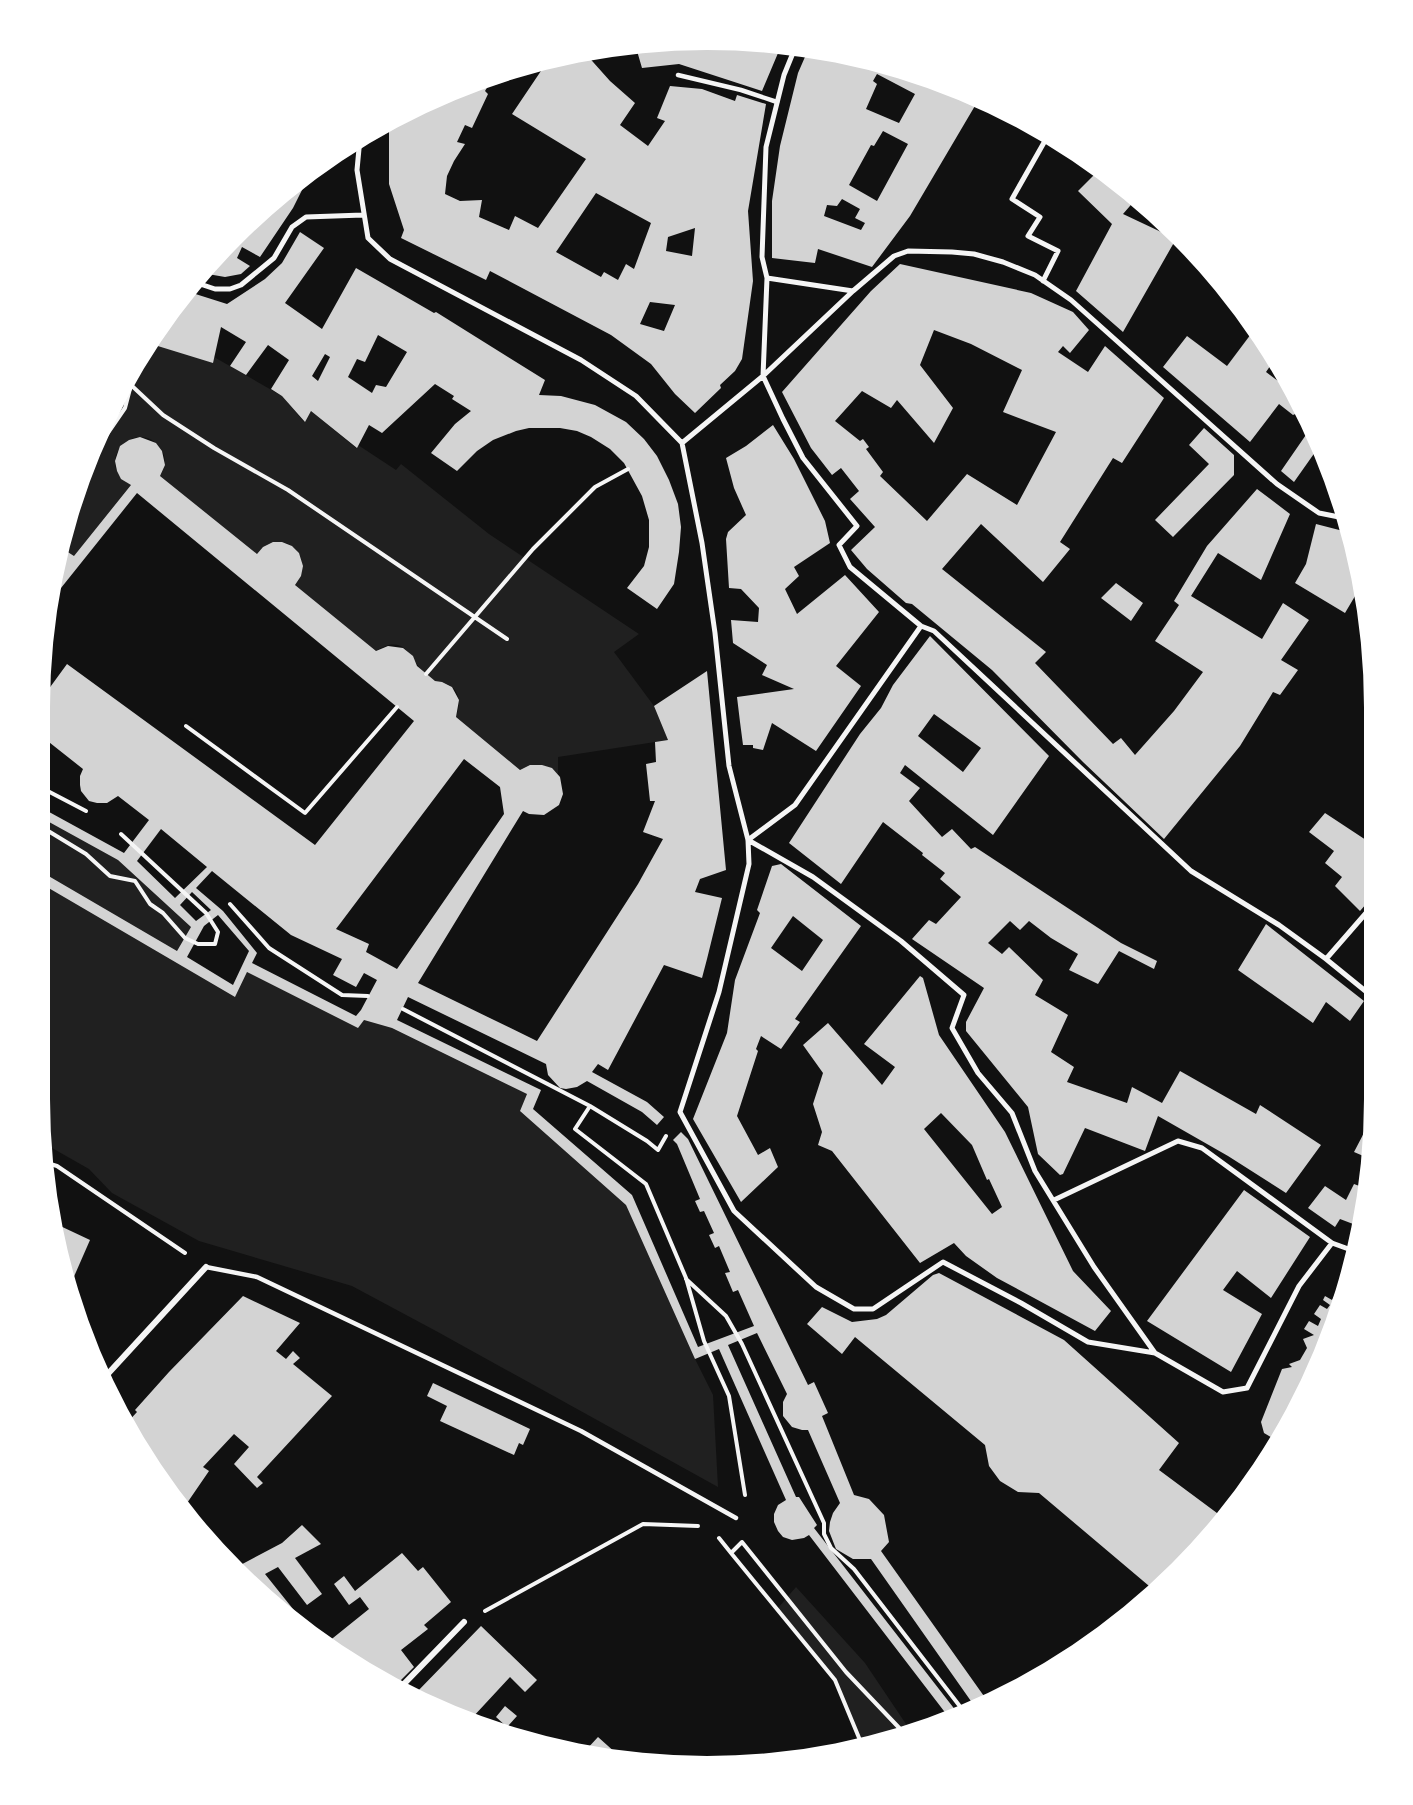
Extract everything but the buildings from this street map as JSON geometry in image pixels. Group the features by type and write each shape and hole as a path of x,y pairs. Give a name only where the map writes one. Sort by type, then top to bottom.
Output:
{"street":[{"path":"792,55 784,75 766,147 762,257 767,278 763,376 803,458 856,526 839,545 850,567 921,626 934,631 1191,871 1279,925 1364,990"},
{"path":"1042,281 1058,251 1028,236 1040,217 1012,199 1044,143"},
{"path":"359,149 357,171 368,238 390,259 581,360 636,396 682,443 702,543 715,633 729,766 747,840 749,864 718,992 680,1112 734,1211 816,1287 854,1309 873,1309 943,1262 1088,1342 1155,1353 1223,1392 1246,1388 1299,1286 1332,1243"},
{"path":"203,285 215,289 230,289 241,285 274,258 292,227 306,217 363,215"},
{"path":"682,443 763,376 853,291 894,256 908,250 974,254 1003,262 1035,275 1071,300 1277,484 1320,513 1335,516"},
{"path":"767,278 853,291"},
{"path":"747,840 795,805 921,626"},
{"path":"747,840 813,877 901,941 964,995 952,1028 978,1073 1012,1113 1035,1171 1094,1268 1155,1353"},
{"path":"1326,959 1364,915"},
{"path":"1054,1200 1178,1141 1202,1148 1332,1243 1346,1248"},
{"path":"110,1372 206,1267"},
{"path":"406,1682 464,1623"}],"lane":[{"path":"678,75 741,90 777,102"},
{"path":"206,1267 257,1277 290,1292 581,1431 736,1518"}],"path":[{"path":"133,387 163,415 214,448 288,490 507,639"},
{"path":"112,428 125,408 128,396"},
{"path":"426,674 525,556 595,487 628,468"},
{"path":"186,726 305,813 397,707"},
{"path":"50,792 86,811"},
{"path":"50,832 86,854 110,876 135,881 150,904 163,913 185,938 198,944 215,944 218,932 206,913 121,834"},
{"path":"230,904 269,948 342,995 368,996"},
{"path":"403,1009 590,1106 647,1141"},
{"path":"590,1106 575,1129 646,1184 686,1278 704,1341 729,1396 748,1514 736,1518 742,1542 846,1672 898,1727"},
{"path":"53,1165 206,1267"},
{"path":"686,1278 726,1316 742,1344 824,1523 824,1534 831,1548 854,1569 959,1705"},
{"path":"464,1623 643,1524 699,1526"},
{"path":"717,1535 835,1680 858,1737"},
{"path":"731,1553 742,1542"}],"shaded area":[{"path":"158,345 214,357 282,396 304,422 311,411 356,448 358,445 396,470 401,464 489,534 639,634 614,652 654,706 668,740 558,757 558,774 540,765 520,770 456,717 459,700 453,687 426,676 404,648 397,645 376,651 295,585 301,574 302,564 294,547 276,542 266,546 257,554 160,476 165,459 161,449 151,440 141,437 131,439 116,455 115,465 120,475 131,485 74,556 68,552 84,495 117,416"},
{"path":"50,823 118,860 191,927 177,951 50,877"},
{"path":"50,889 235,997 247,972 364,1020 392,1028 527,1094 520,1111 626,1205 713,1395 718,1487 352,1286 199,1241 112,1193 89,1169 52,1148"},
{"path":"796,1587 865,1663 906,1724 856,1738 840,1686 778,1608"}]}
